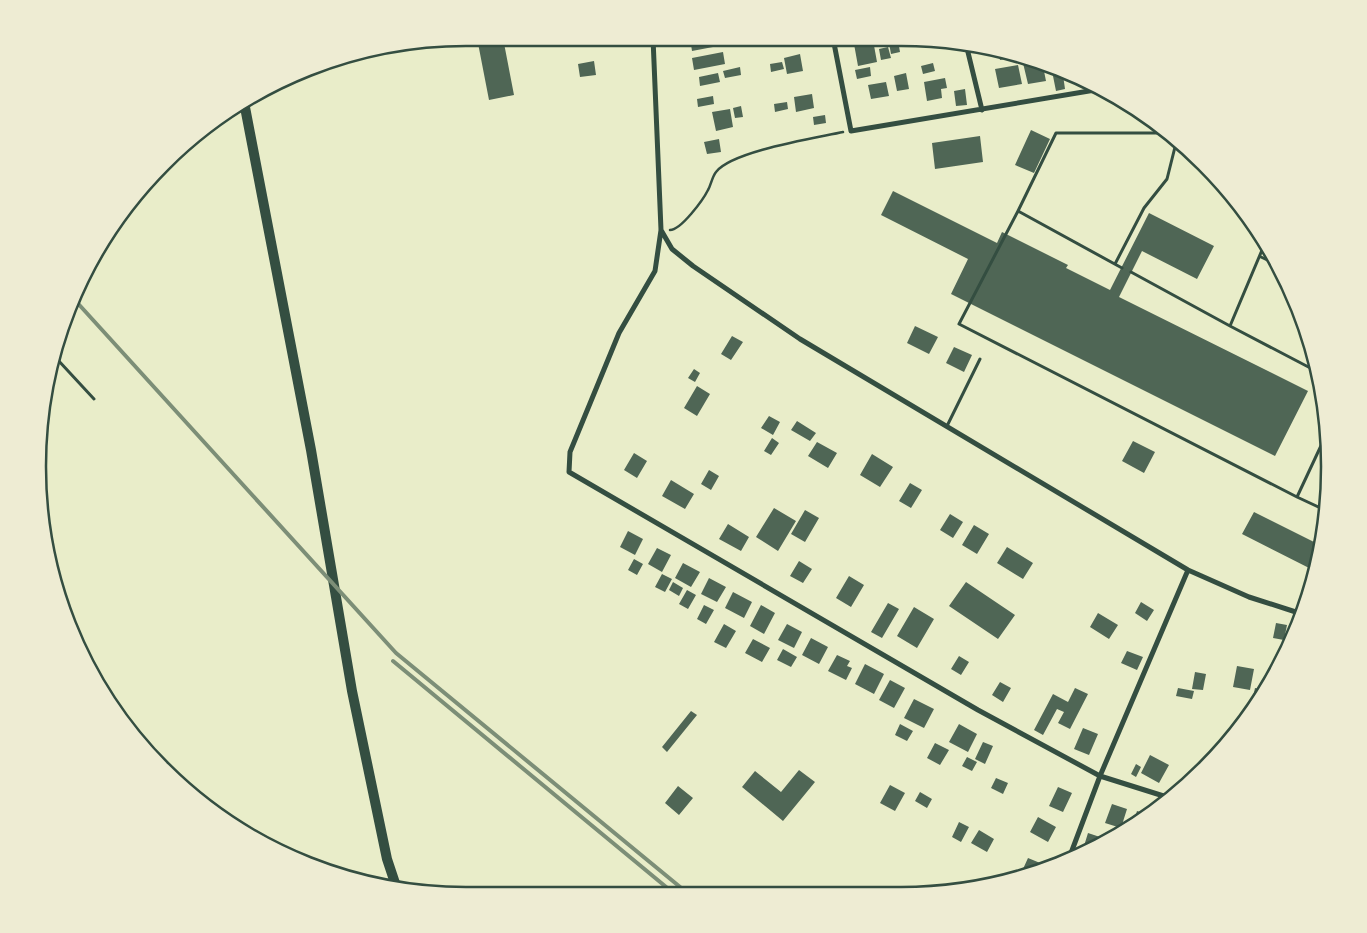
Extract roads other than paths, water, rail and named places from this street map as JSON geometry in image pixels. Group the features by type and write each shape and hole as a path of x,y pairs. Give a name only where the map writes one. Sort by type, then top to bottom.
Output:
{"main road":[{"path":"245,109 311,450 352,691 387,860 394,880"}],"street":[{"path":"653,46 661,230 656,271 619,333 570,452 569,472 978,710 1100,776 1162,795"},
{"path":"834,46 850,131 1088,91"},
{"path":"968,52 982,110"},
{"path":"661,230 672,249 775,322 947,426 1188,570 1249,596 1295,611"},
{"path":"1072,850 1100,776 1188,570"}],"lane":[{"path":"1156,133 1056,133 959,324 1319,507"},
{"path":"1115,264 1144,208 1167,179 1175,148"},
{"path":"1018,211 1122,268"},
{"path":"1230,326 1262,253"},
{"path":"1261,256 1265,258"},
{"path":"1131,272 1308,367"},
{"path":"947,426 980,359"},
{"path":"60,362 94,400"},
{"path":"1297,497 1320,447"}],"railway":[{"path":"79,304 396,653 680,887"},
{"path":"393,661 666,887"}]}
